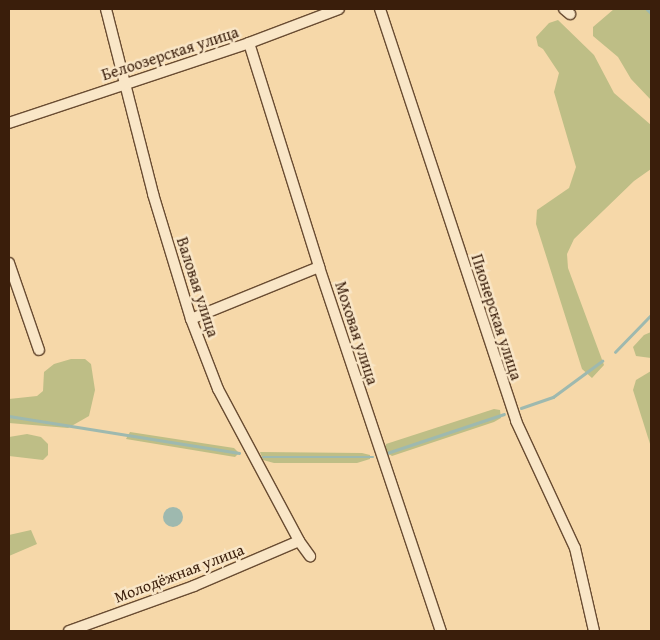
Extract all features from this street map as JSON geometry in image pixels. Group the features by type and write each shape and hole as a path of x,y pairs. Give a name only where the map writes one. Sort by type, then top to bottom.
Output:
{"street":[{"name":"Валовая улица","path":"106,9 153,194 191,319 218,389 299,541 310,556"},
{"name":"Белоозерская улица","path":"9,123 249,43 340,9"},
{"name":"Пионерская улица","path":"380,9 516,421 575,548 594,631"},
{"name":"Моховая улица","path":"249,43 319,267 441,631"},
{"path":"9,263 40,350"},
{"path":"191,319 319,267"},
{"name":"Молодёжная улица","path":"70,631 194,586 299,541"}],"green space":[{"path":"614,9 651,9 651,100 631,79 618,57 593,36 593,27"},
{"path":"558,20 594,55 614,93 651,125 651,169 634,181 574,239 567,254 568,268 604,365 592,378 582,369 536,224 537,210 569,188 576,167 554,92 559,73 543,49 538,46 536,37 549,23"},
{"path":"651,332 651,358 636,356 633,347 644,335"},
{"path":"71,359 85,359 91,364 95,390 89,416 68,428 9,423 9,399 37,396 43,391 44,372 54,364"},
{"path":"651,371 651,447 633,390 636,380"},
{"path":"494,409 500,410 501,418 494,422 392,456 384,451 386,444"},
{"path":"130,432 234,448 239,453 235,457 126,439"},
{"path":"27,434 41,437 48,444 48,455 43,460 9,456 9,437"},
{"path":"260,452 362,453 370,455 370,459 357,463 274,463 263,460"},
{"path":"31,530 37,544 9,556 9,535"}],"shaded area":[{"path":"173,507 180,510 183,517 180,524 173,527 166,524 163,517 166,510"}],"waterway":[{"path":"647,9 651,13"},
{"path":"615,352 651,315"},
{"path":"521,408 553,397 602,361"},
{"path":"387,453 504,414"},
{"path":"9,416 239,453"},
{"path":"263,457 373,457"}]}
